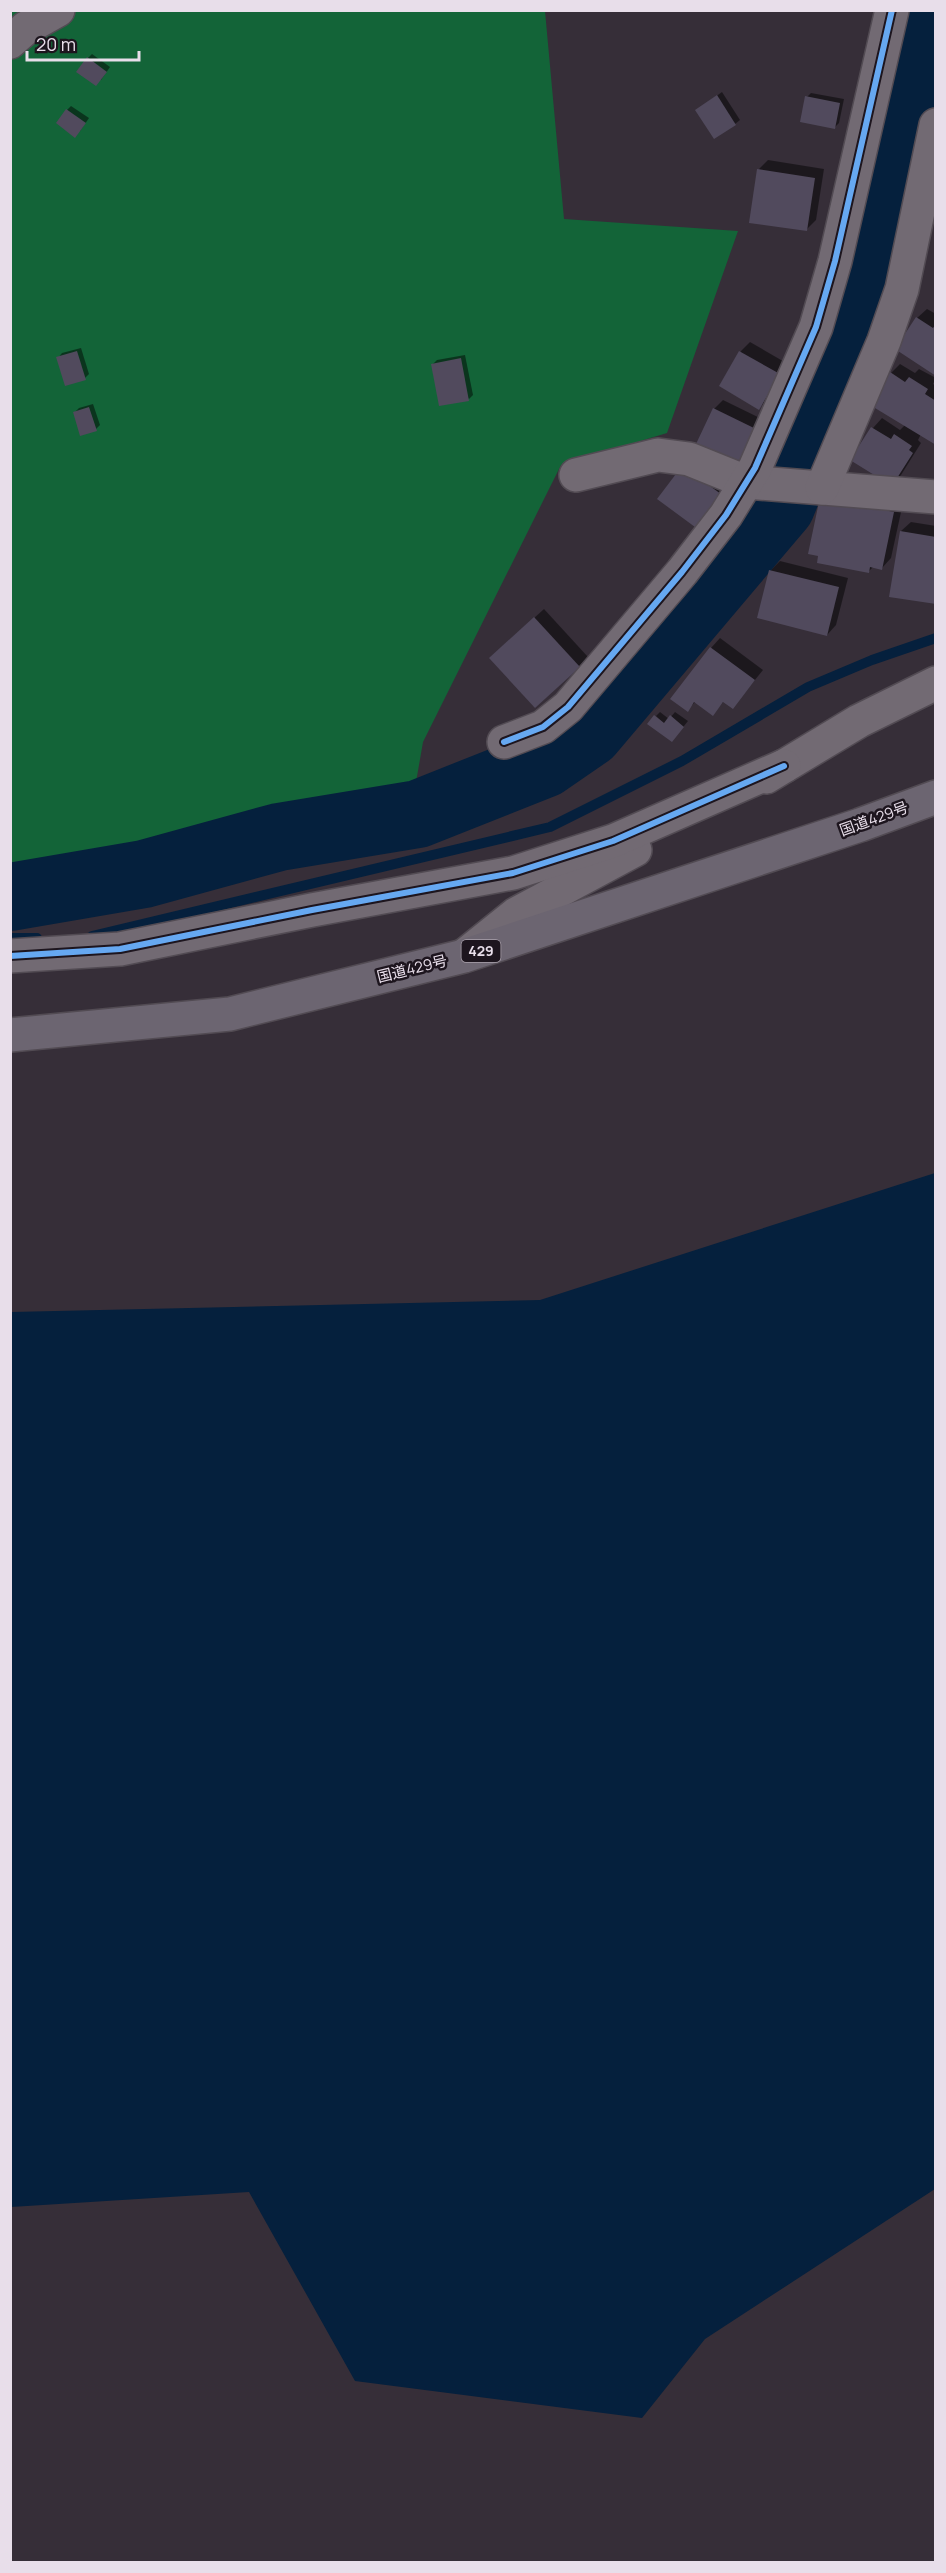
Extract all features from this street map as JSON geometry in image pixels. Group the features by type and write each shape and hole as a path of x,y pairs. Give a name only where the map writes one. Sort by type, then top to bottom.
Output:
{"highway":[{"name":"国道429号","path":"10,1035 231,1014 464,956 860,825 936,796"}],"street":[{"path":"10,42 26,28 58,10"},
{"path":"504,742 543,727 568,707 682,572 726,515 746,482 764,447 816,327 835,261 884,36 892,10"},
{"path":"822,488 884,341 902,289 936,125"},
{"path":"576,475 658,455 690,459 746,482 936,497"},
{"path":"464,956 516,915 732,798 859,721 936,683"},
{"path":"10,956 120,949 312,910 513,873 613,841 784,766"}],"green space":[{"path":"10,11 545,11 564,219 738,231 667,433 561,465 423,742 415,788 200,841 11,882"}],"water":[{"path":"935,1173 935,2189 705,2339 642,2418 355,2381 249,2192 11,2207 11,1312 540,1300"}],"building":[{"path":"87,57 107,72 96,86 76,72"},
{"path":"717,95 736,125 714,139 695,110"},
{"path":"805,96 840,103 835,129 800,122"},
{"path":"66,109 86,123 75,138 56,123"},
{"path":"757,169 815,178 807,231 749,223"},
{"path":"916,317 933,328 936,324 936,376 895,349"},
{"path":"77,351 86,380 65,386 56,357"},
{"path":"739,351 780,374 759,410 719,386"},
{"path":"461,358 469,401 439,406 431,364"},
{"path":"890,372 905,382 909,377 928,389 925,394 936,401 936,445 870,405"},
{"path":"89,407 97,431 80,436 73,412"},
{"path":"713,408 756,429 738,465 696,444"},
{"path":"871,427 891,439 894,434 912,446 909,450 913,453 892,486 850,460"},
{"path":"682,466 721,494 695,527 657,499"},
{"path":"820,497 894,512 882,570 870,567 869,573 817,563 818,556 808,554"},
{"path":"900,531 936,537 936,604 889,597"},
{"path":"769,570 839,587 827,636 757,618"},
{"path":"534,617 580,667 535,708 489,658"},
{"path":"710,647 755,680 733,709 723,702 713,716 694,702 688,712 670,699"},
{"path":"654,715 664,723 670,715 684,727 672,742 647,724"}],"waterway":[{"path":"10,897 144,874 279,837 418,814 544,764 589,733 781,506 865,300 916,61 931,10"},
{"path":"92,936 550,827 682,761 808,687 872,660 936,638"},
{"path":"10,938 37,938"}],"cycle path":[{"path":"504,742 543,727 568,707 682,572 726,515 755,468 816,327 835,261 892,10"},
{"path":"10,956 120,949 312,910 513,873 613,841 784,766"}]}
